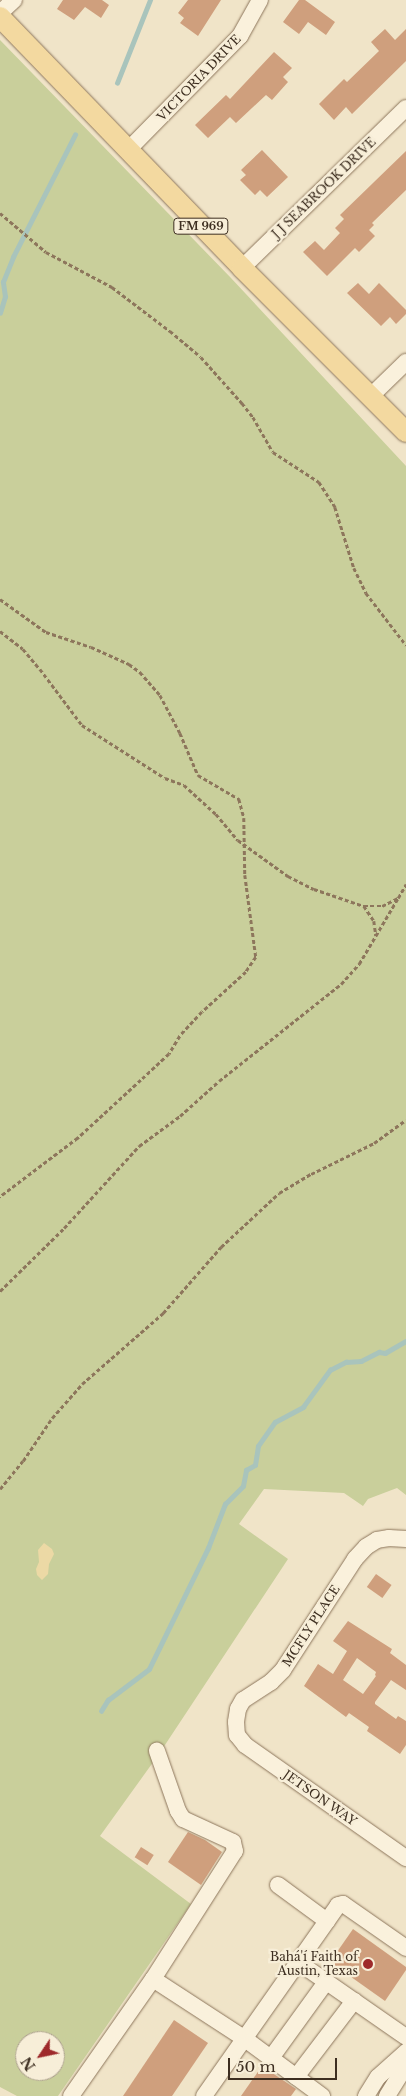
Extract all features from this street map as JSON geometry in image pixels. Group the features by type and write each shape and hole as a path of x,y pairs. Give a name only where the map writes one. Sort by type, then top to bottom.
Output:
{"main road":[{"name":"FM 969","path":"0,17 242,268 406,432"}],"street":[{"path":"0,13 14,0"},
{"name":"VICTORIA DRIVE","path":"128,150 240,36 260,0"},
{"name":"J J SEABROOK DRIVE","path":"242,268 406,108"},
{"path":"371,396 406,362"},
{"name":"MCFLY PLACE","path":"237,1735 238,1709 243,1700 271,1682 283,1670 355,1559 366,1547 377,1540 389,1538 406,1539"},
{"name":"JETSON WAY","path":"237,1735 245,1746 406,1858"},
{"path":"71,2096 153,1979 235,1852 233,1842 183,1819 178,1812 157,1750"},
{"path":"278,1885 327,1921"},
{"path":"204,2096 338,1905 343,1904 406,1948"},
{"path":"298,1962 406,2037"},
{"path":"153,1979 245,2039 322,2096"},
{"path":"271,2058 326,1982"},
{"path":"296,2077 354,2001"},
{"path":"366,2096 378,2077 406,2052"},
{"path":"387,2096 406,2066"}],"path":[{"path":"0,213 46,252 112,287 201,357 253,417 273,452 319,482 326,490 335,507 354,568 366,593 406,645"},
{"path":"0,599 46,632 71,639 129,664 148,679 160,695 180,733 198,775 239,799 244,818 243,844 256,957 246,972 202,1012 180,1036 169,1054 78,1138 0,1197"},
{"path":"0,631 23,649 40,668 82,725 158,774 184,785 216,814 228,830 243,844 288,876 314,889 364,906 382,906 398,898"},
{"path":"0,1291 64,1228 139,1146 180,1116 227,1074 341,984 359,964 406,884"},
{"path":"364,906 374,920 376,936"},
{"path":"0,1489 23,1461 52,1418 82,1384 163,1313 221,1247 279,1193 311,1174 374,1143 406,1120"}],"green space":[{"path":"0,40 231,278 406,466 406,1495 397,1488 368,1499 363,1506 344,1493 264,1489 239,1524 288,1559 159,1754 100,1836 191,1904 58,2096 17,2096 0,2087"}],"sand":[{"path":"44,1543 52,1549 54,1554 49,1564 48,1574 42,1580 37,1575 36,1569 39,1562 38,1550"}],"building":[{"path":"63,0 102,0 109,5 101,18 85,7 74,20 57,9"},
{"path":"188,0 221,0 198,36 180,23 184,18 178,13"},
{"path":"299,0 305,0 335,22 326,35 308,22 299,34 283,22"},
{"path":"385,29 395,40 406,29 406,61 352,114 346,107 334,120 319,104 344,79 347,82 379,51 371,42"},
{"path":"274,52 292,68 283,77 288,82 272,100 266,95 236,123 230,117 208,138 195,125 226,95 230,99"},
{"path":"262,150 288,177 267,197 260,190 255,195 240,180 246,175 241,170"},
{"path":"406,151 406,190 372,223 374,225 369,230 375,236 359,252 355,248 327,276 303,252 315,241 324,250 340,233 335,228 344,219 340,215"},
{"path":"358,283 369,294 379,283 406,310 406,314 396,324 390,317 381,326 347,293"},
{"path":"376,1574 392,1585 382,1598 367,1587"},
{"path":"348,1621 392,1649 390,1653 406,1665 406,1690 391,1680 375,1702 375,1704 396,1719 398,1716 406,1721 406,1745 400,1754 367,1731 369,1727 349,1713 346,1717 304,1686 318,1664 333,1674 347,1651 333,1641","holes":["357,1658 376,1672 376,1676 363,1694 343,1680"]},
{"path":"188,1832 205,1840 222,1852 201,1885 168,1862"},
{"path":"141,1847 154,1855 147,1865 135,1857"},
{"name":"Bahá'í Faith of Austin, Texas","path":"353,1929 406,1967 406,1970 385,2001 330,1962"},
{"path":"174,2020 208,2043 172,2096 123,2096"},
{"path":"262,2066 296,2089 291,2096 241,2096"}],"waterway":[{"path":"117,83 150,0"},
{"path":"0,313 5,297 3,282 13,257 75,135"},
{"path":"101,1711 108,1700 149,1669 208,1548 225,1504 243,1486 246,1470 255,1465 258,1446 275,1422 303,1407 330,1370 346,1362 361,1361 379,1352 385,1353 406,1341"}],"place":[{"name":"Bahá'í Faith of Austin, Texas","path":"368,1964"}]}
